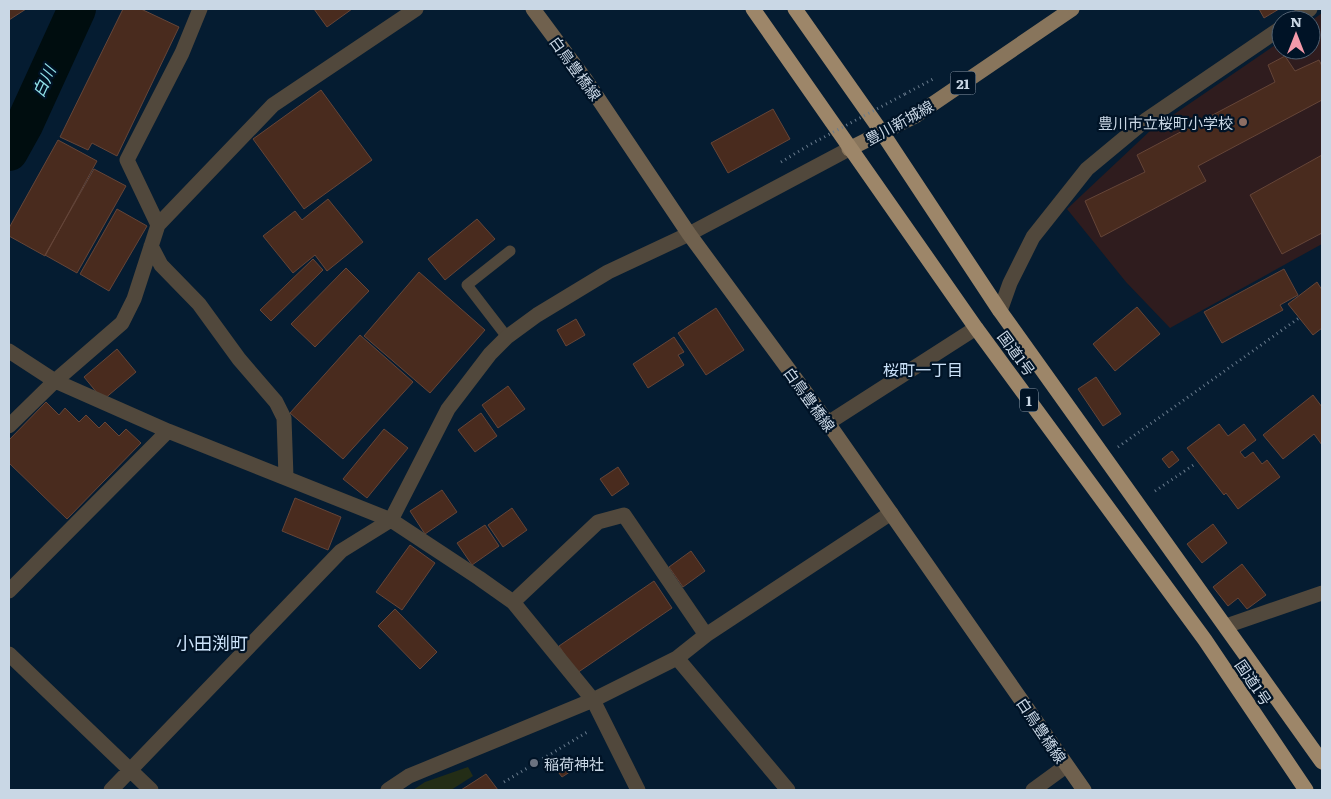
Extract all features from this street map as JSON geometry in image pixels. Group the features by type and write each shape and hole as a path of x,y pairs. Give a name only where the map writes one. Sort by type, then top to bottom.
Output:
{"highway":[{"name":"国道1号","path":"753,9 849,149 976,328 1205,640 1306,790"},
{"name":"国道1号","path":"795,9 883,134 1000,311 1322,762"}],"main road":[{"name":"白鳥豊橋線","path":"533,9 585,79 689,234 828,423 1084,790"},
{"name":"豊川新城線","path":"849,149 883,134 915,116 1072,9"}],"street":[{"path":"158,225 127,160 182,53 200,9"},
{"path":"9,426 55,381 122,323 134,299 158,225 272,105 416,9"},
{"path":"1000,311 1010,283 1033,237 1087,169 1146,120 1271,35"},
{"path":"111,790 342,551 391,520 448,409 490,354 507,337 537,315 608,272 689,234 849,149"},
{"path":"151,246 161,265 199,304 239,359 276,402 284,418 287,441 286,477"},
{"path":"828,423 976,328"},
{"path":"9,351 55,381 168,430 391,520 512,602 592,700 638,790"},
{"path":"9,591 168,430"},
{"path":"388,790 409,776 592,700 678,658 706,635 891,513"},
{"path":"512,602 598,522 624,515 706,635"},
{"path":"1226,626 1322,593"},
{"path":"9,654 151,790"},
{"path":"678,658 788,790"},
{"path":"1034,790 1066,766"}],"lane":[{"path":"507,337 467,285 510,251"}],"path":[{"path":"811,144 905,94"},
{"path":"1118,447 1299,318"},
{"path":"1155,491 1195,464"},
{"path":"504,782 591,730"}],"shaded area":[{"path":"1321,14 1322,244 1170,328 1126,282 1067,209 1151,130 1271,48 1271,60 1321,60"}],"green space":[{"path":"468,767 473,776 451,790 413,790 425,782"}],"building":[{"path":"9,9 26,9 9,20"},
{"path":"123,9 141,9 179,27 117,156 92,143 88,150 60,137"},
{"path":"314,9 352,9 327,27"},
{"path":"1259,9 1279,9 1271,10 1271,14 1264,18"},
{"path":"1277,60 1288,60 1295,71 1319,60 1322,66 1322,100 1198,166 1206,181 1101,237 1085,201 1145,172 1137,155 1275,82 1268,65"},
{"path":"321,90 372,160 304,209 253,139"},
{"path":"773,109 790,139 728,173 711,143"},
{"path":"58,140 97,161 45,256 9,236 9,228"},
{"path":"1322,155 1322,233 1282,254 1250,195"},
{"path":"94,169 126,186 77,273 45,255"},
{"path":"328,199 363,242 327,271 315,255 293,273 263,236 295,211 302,220"},
{"path":"117,209 147,226 109,291 80,274"},
{"path":"477,219 495,239 445,280 428,259"},
{"path":"313,259 323,270 271,321 260,310"},
{"path":"346,268 369,291 315,347 291,324"},
{"path":"1284,269 1298,295 1280,305 1283,310 1222,343 1204,312"},
{"path":"419,272 485,330 430,393 364,336"},
{"path":"1317,282 1322,290 1322,328 1313,335 1288,304"},
{"path":"1137,307 1160,334 1115,371 1093,344"},
{"path":"716,308 744,350 706,375 678,333"},
{"path":"576,319 585,335 566,346 557,330"},
{"path":"360,335 413,382 343,459 290,413"},
{"path":"674,337 684,352 678,355 684,365 648,388 633,364"},
{"path":"117,349 136,372 103,400 84,377"},
{"path":"1096,377 1121,414 1103,426 1078,389"},
{"path":"508,386 525,409 498,428 482,405"},
{"path":"1313,395 1322,407 1322,445 1314,434 1283,459 1263,435"},
{"path":"46,402 59,415 65,408 79,422 86,415 99,428 105,422 119,436 126,429 141,443 67,519 9,463 9,440"},
{"path":"481,413 497,436 475,452 458,430"},
{"path":"1219,424 1228,436 1244,424 1256,440 1240,452 1245,458 1253,452 1262,464 1267,460 1280,477 1238,509 1226,493 1224,495 1187,448"},
{"path":"384,429 408,448 367,498 343,479"},
{"path":"1172,451 1179,460 1169,468 1162,459"},
{"path":"618,467 629,484 612,496 600,479"},
{"path":"442,490 457,512 425,534 410,511"},
{"path":"295,498 341,517 328,550 282,531"},
{"path":"512,508 527,530 503,547 488,525"},
{"path":"1213,524 1227,543 1202,563 1187,544"},
{"path":"485,525 499,546 472,565 457,543"},
{"path":"410,545 435,563 402,610 376,592"},
{"path":"691,551 705,571 683,587 669,567"},
{"path":"1242,564 1266,595 1247,609 1238,598 1228,606 1213,587"},
{"path":"654,581 672,608 577,673 559,646"},
{"path":"395,609 437,652 420,669 378,626"},
{"path":"567,760 573,770 562,777 555,768"},
{"path":"486,774 498,790 461,790"}],"waterway":[{"name":"白川","path":"9,152 24,125 77,9"}],"place":[{"name":"豊川市立桜町小学校","path":"1243,122"},
{"name":"稲荷神社","path":"534,763"}],"district":[{"name":"桜町一丁目","path":"923,369"},
{"name":"小田渕町","path":"212,642"}]}
